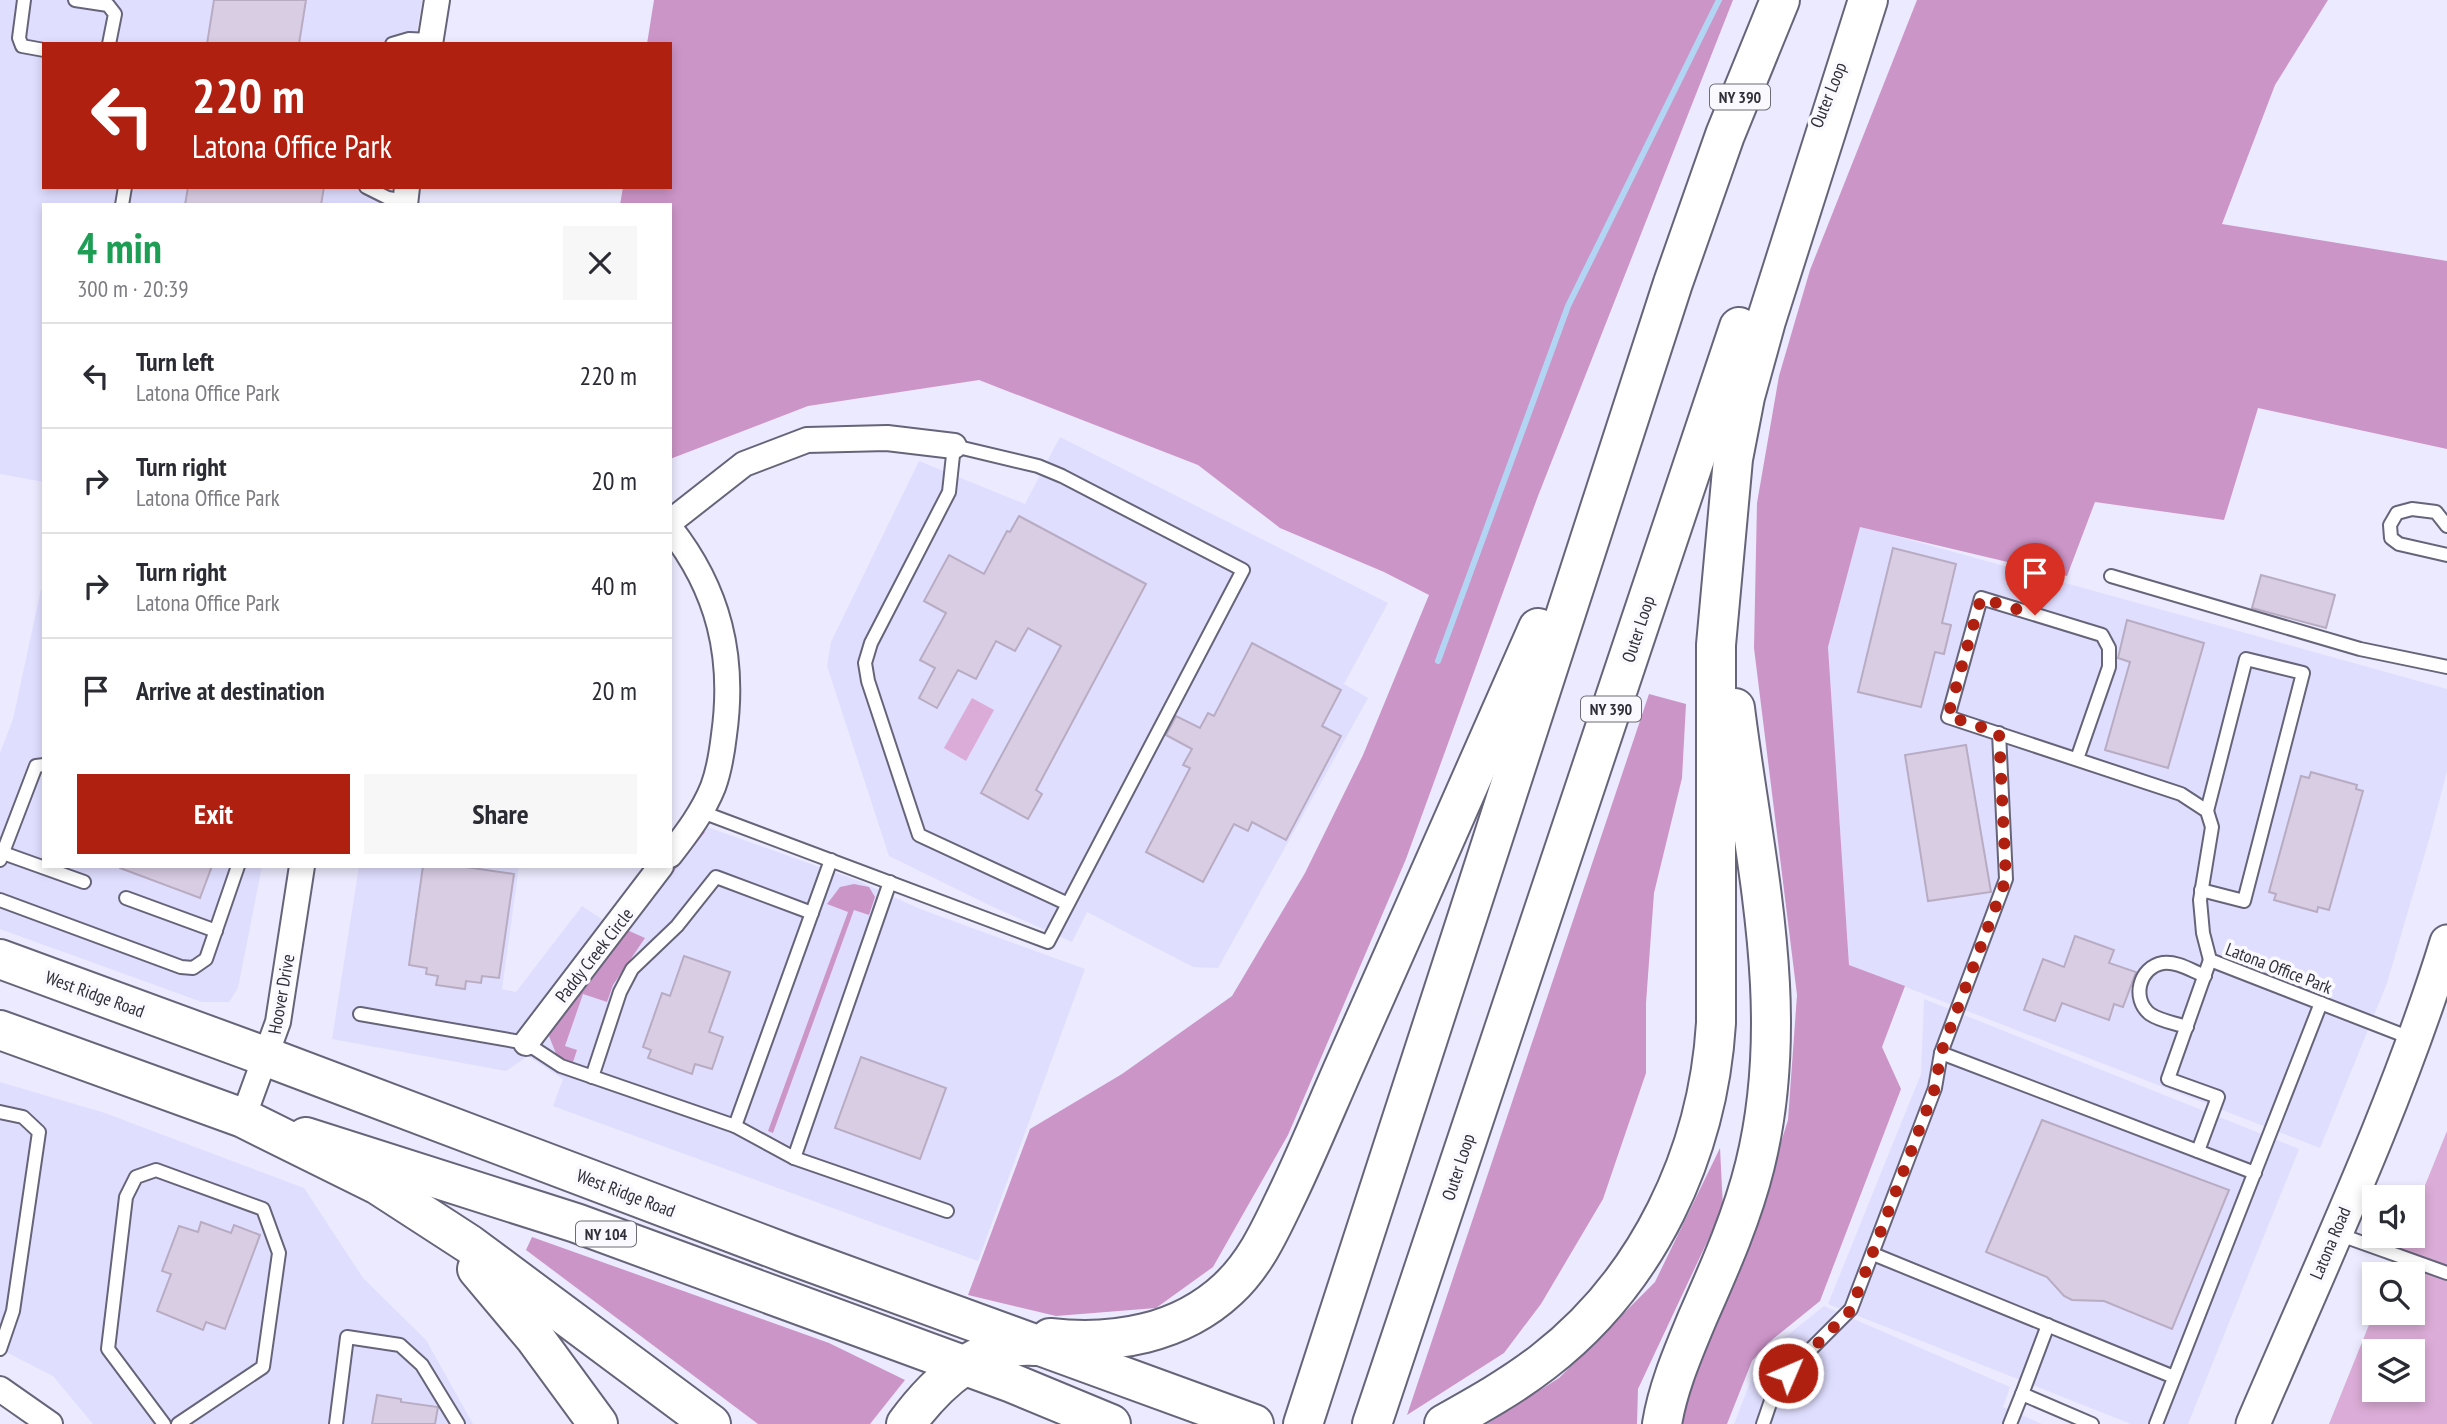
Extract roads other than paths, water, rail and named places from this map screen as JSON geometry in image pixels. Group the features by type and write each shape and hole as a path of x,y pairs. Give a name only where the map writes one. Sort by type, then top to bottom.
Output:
{"main road":[{"name":"NY 390","path":"1301,1424 1711,172 1780,0"},
{"path":"1444,1424 1490,1398 1555,1352 1591,1318 1618,1287 1661,1221 1699,1131 1712,1070 1716,1023 1715,668 1726,527 1737,438 1750,376 1868,0"},
{"name":"Outer Loop","path":"1372,1424 1737,333 1801,162 1868,0"},
{"path":"977,1323 1054,1338 1088,1340 1135,1336 1194,1315 1219,1297 1250,1265 1270,1231 1306,1154 1475,771 1638,390"},
{"path":"1662,1424 1677,1368 1744,1202 1762,1133 1771,1061 1773,1024 1769,954 1733,688 1727,606 1726,527"},
{"name":"West Ridge Road","path":"0,959 776,1249 1254,1424"},
{"name":"NY 104","path":"0,1030 201,1104 551,1214 963,1365 1111,1424"},
{"path":"243,1118 323,1156 394,1195 469,1244 711,1424"},
{"path":"394,1195 434,1227 477,1269 535,1338 598,1424"},
{"path":"905,1424 932,1392 963,1365 1000,1349 1028,1345 1044,1347"}],"street":[{"path":"431,42 437,0"},
{"path":"672,520 744,464 807,440 887,438 954,446"},
{"path":"672,531 691,556 706,584 721,626 727,658 728,690 722,751 714,785 702,812 672,852"},
{"name":"Hoover Drive","path":"243,1118 279,1019 303,868"},
{"name":"Paddy Creek Circle","path":"526,1043 660,868"},
{"name":"Latona Road","path":"2253,1424 2372,1147 2447,942"},
{"path":"0,1389 50,1424"}],"lane":[{"path":"24,0 19,38 22,46 42,50"},
{"path":"75,0 108,5 115,14 109,42"},
{"path":"399,42 409,39 431,42"},
{"path":"368,189 388,198 406,198"},
{"path":"702,812 1048,942 1068,904 1242,570 1038,466 954,446 949,492 871,643 865,663 868,681 919,835 1068,904"},
{"path":"2447,527 2436,512 2412,509 2397,513 2390,525 2390,538 2399,544 2447,555"},
{"path":"2110,576 2360,649 2447,667"},
{"path":"2077,759 2109,667 2109,648 2102,635 1981,598 1948,716 2180,794 2207,811"},
{"name":"Latona Office Park","path":"2201,890 2244,901 2303,673 2246,659 2207,811 2212,828 2201,890 2203,933 2210,960 2413,1039"},
{"path":"1763,1424 1777,1383 1851,1310 1935,1088 1941,1053 2006,879 1999,733"},
{"path":"42,765 36,766 1,856 84,882"},
{"path":"735,1126 831,860"},
{"path":"0,900 181,967 193,968 206,959 237,868"},
{"path":"592,1077 620,992 632,970 677,926 716,877 812,913"},
{"path":"794,1158 890,882"},
{"path":"126,898 216,932"},
{"path":"2198,1151 2218,1097 2168,1079 2210,960"},
{"path":"2187,1027 2150,1013 2139,997 2141,979 2155,965 2164,963 2174,963 2205,976"},
{"path":"2156,1424 2321,1003"},
{"path":"360,1014 526,1043 561,1066 735,1126 794,1158 947,1212"},
{"path":"1941,1053 2255,1173"},
{"path":"0,1112 23,1117 39,1132 13,1311 1,1344"},
{"path":"164,1424 108,1349 126,1197 136,1177 156,1170 263,1209 279,1253 263,1367 178,1424"},
{"path":"2334,1233 2447,1273"},
{"path":"1872,1254 2174,1377"},
{"path":"2010,1424 2048,1325"},
{"path":"336,1424 347,1337 400,1345 422,1365 458,1424"},
{"path":"2022,1394 2092,1424"}],"waterway":[{"path":"1438,661 1568,306 1719,0"}]}
